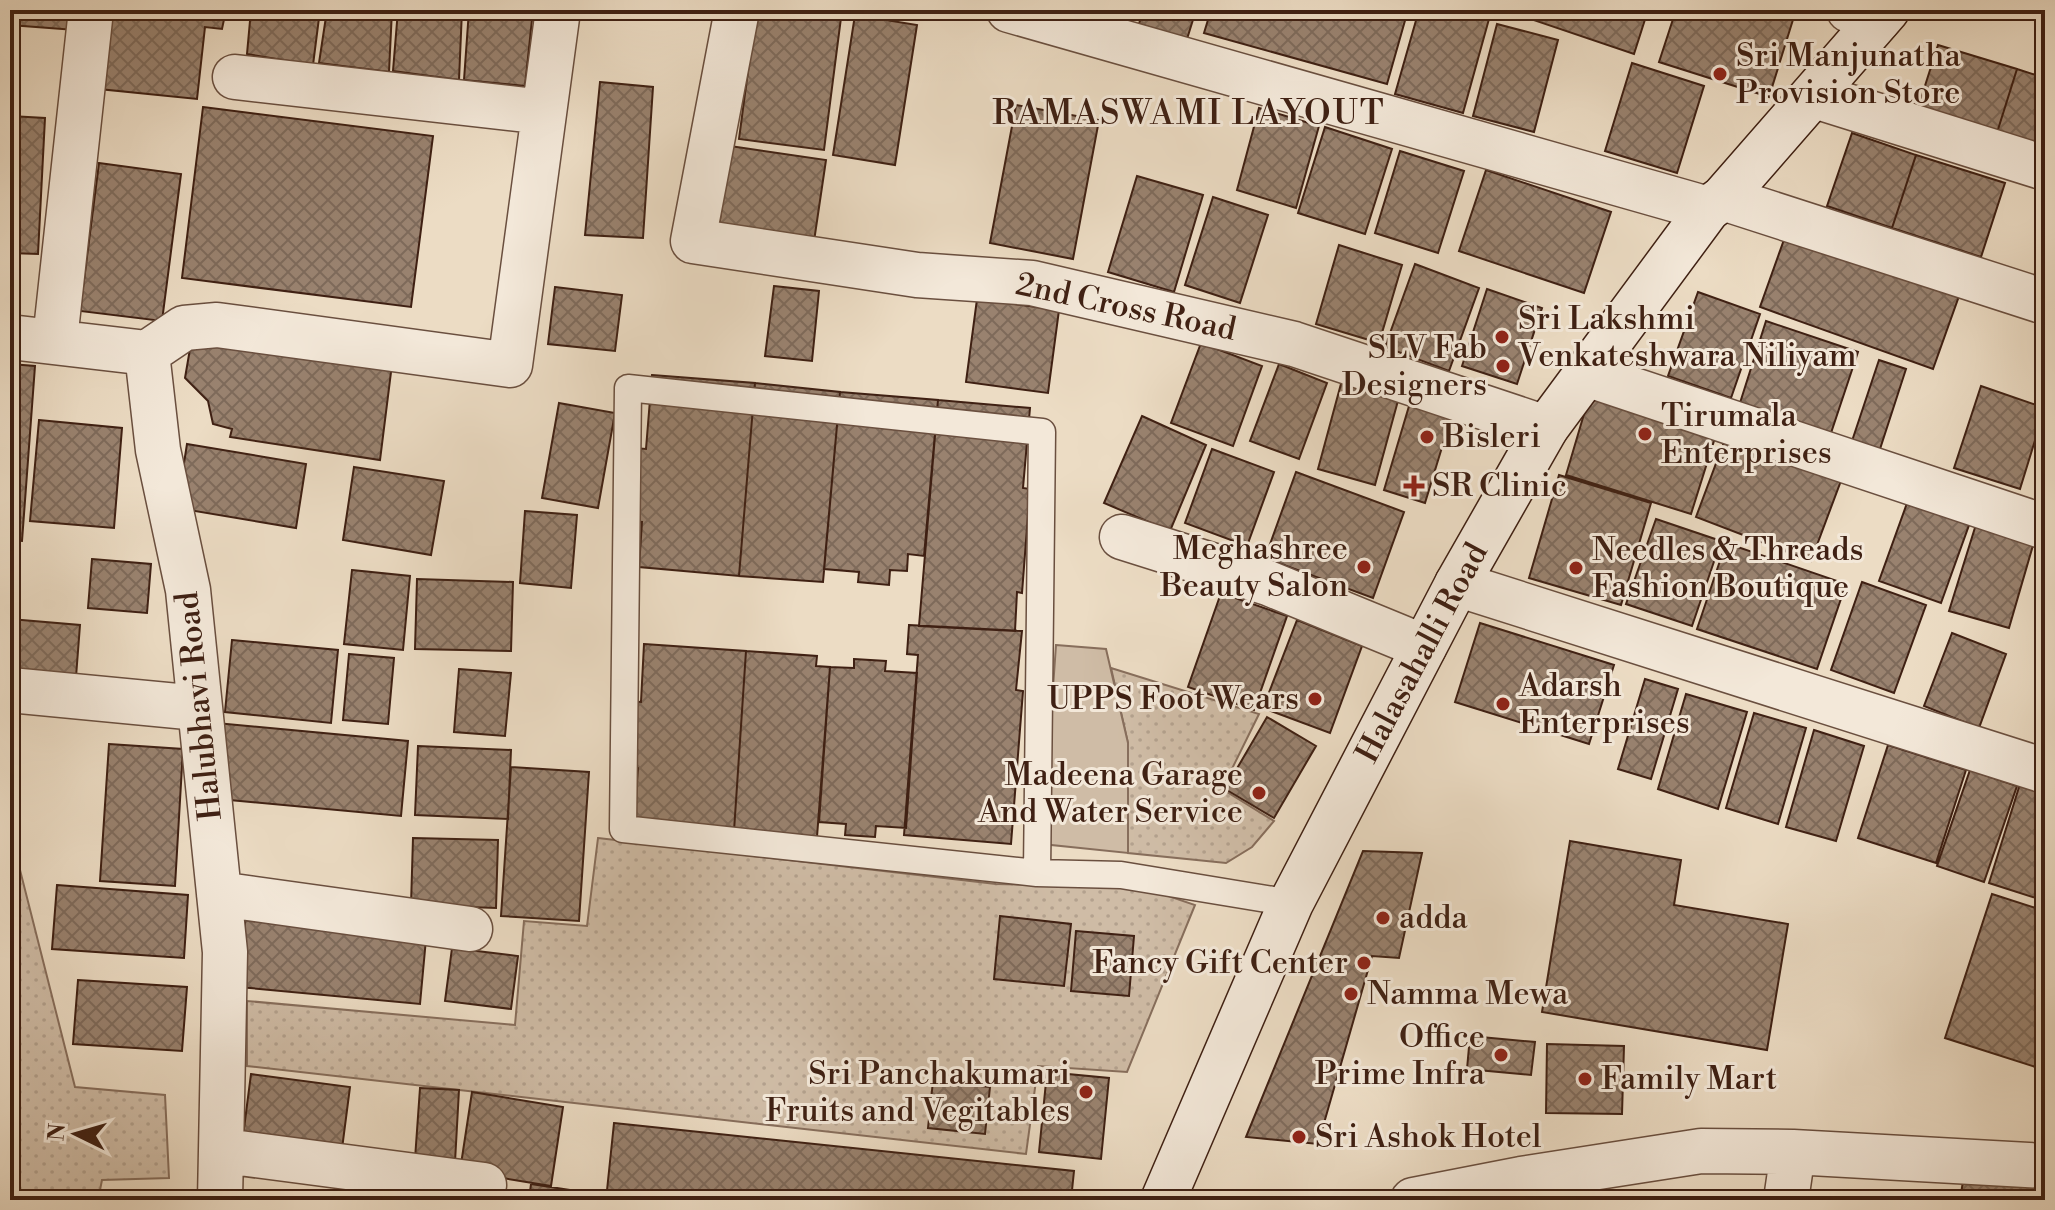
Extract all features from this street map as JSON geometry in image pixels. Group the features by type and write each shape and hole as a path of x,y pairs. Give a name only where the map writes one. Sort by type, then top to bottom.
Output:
{"street":[{"path":"55,340 91,10"},
{"path":"10,337 147,353 184,328 217,325 510,365 558,10"},
{"name":"2nd Cross Road","path":"737,10 693,241 917,275 1032,283 1294,344 1546,428"},
{"path":"1011,10 1123,25 2045,302"},
{"name":"Halasahalli Road","path":"1163,1200 1291,903 1457,584 1546,428 1716,204 1815,96 1871,13"},
{"path":"235,77 544,112"},
{"path":"1815,96 2045,168"},
{"name":"Halubhavi Road","path":"147,353 158,450 188,590 225,952 224,1151 220,1200"},
{"path":"1586,374 2045,527"},
{"path":"1122,537 1268,583 1424,647"},
{"path":"1457,584 2045,771"},
{"path":"10,690 198,708"},
{"path":"219,894 470,929"},
{"path":"224,1151 484,1185"},
{"path":"1413,1200 1520,1189 1701,1151 1793,1152 2045,1166"},
{"path":"1786,1200 1793,1152"}],"lane":[{"path":"1037,873 1042,432 628,388 623,829 1037,873 1121,875 1291,903"}],"shaded area":[{"path":"1056,645 1106,649 1128,743 1128,853 1042,844"},
{"path":"1111,668 1259,714 1222,789 1274,821 1252,847 1226,863 1128,853 1128,743"},
{"path":"598,838 996,884 1142,887 1195,905 1127,1072 1038,1066 1026,1154 247,1066 247,1001 515,1025 524,921 587,926"},
{"path":"10,864 19,866 75,1087 165,1095 169,1178 102,1180 98,1200 10,1200"}],"building":[{"path":"10,10 77,10 75,30 10,25"},
{"path":"108,10 226,10 222,29 205,27 197,99 99,89"},
{"path":"251,10 320,10 313,65 247,54"},
{"path":"327,10 392,10 389,72 319,63"},
{"path":"398,10 462,10 459,80 393,71"},
{"path":"469,10 533,10 525,86 464,80"},
{"path":"756,10 842,10 824,150 739,139"},
{"path":"1143,10 1196,10 1187,39 1139,24"},
{"path":"1211,10 1408,10 1387,84 1204,33"},
{"path":"1419,10 1458,10 1489,19 1463,113 1395,94"},
{"path":"1504,10 1648,10 1634,54"},
{"path":"1676,10 1796,10 1769,97 1659,62"},
{"path":"855,15 917,25 895,165 833,155"},
{"path":"1497,24 1558,40 1534,132 1473,116"},
{"path":"1938,45 2017,69 1995,139 1916,114"},
{"path":"1632,63 1704,86 1677,173 1605,151"},
{"path":"2017,69 2045,78 2045,155 1995,139"},
{"path":"600,82 653,87 643,238 585,235"},
{"path":"1016,105 1099,120 1073,259 990,243"},
{"path":"203,107 433,136 411,307 182,278"},
{"path":"1259,108 1319,126 1296,208 1237,190"},
{"path":"10,116 45,118 38,254 10,253"},
{"path":"1325,127 1392,149 1365,234 1298,213"},
{"path":"1852,133 1916,155 1892,228 1827,206"},
{"path":"730,146 826,160 813,248 718,234"},
{"path":"1400,151 1464,171 1438,253 1375,233"},
{"path":"1916,155 2005,183 1981,257 1892,228"},
{"path":"99,163 181,174 162,321 80,311"},
{"path":"1486,170 1611,212 1584,293 1459,251"},
{"path":"1137,176 1203,195 1174,292 1108,272"},
{"path":"1213,197 1268,215 1240,303 1185,285"},
{"path":"1786,234 1959,296 1933,369 1760,307"},
{"path":"1339,245 1402,265 1379,343 1316,324"},
{"path":"1415,264 1479,288 1449,371 1385,347"},
{"path":"774,286 819,291 812,361 765,356"},
{"path":"555,287 622,295 615,351 548,344"},
{"name":"Sri Lakshmi Venkateshwara Niliyam","path":"1487,289 1542,308 1517,384 1462,366"},
{"path":"1698,292 1760,314 1731,398 1668,376"},
{"path":"977,299 1059,310 1048,393 966,382"},
{"path":"1766,321 1858,352 1830,436 1739,406"},
{"path":"192,337 392,364 380,460 230,437 232,429 213,424 208,401 185,378"},
{"path":"1201,343 1262,366 1233,446 1171,423"},
{"path":"1879,360 1906,369 1880,449 1852,441"},
{"path":"10,364 35,366 22,541 10,540"},
{"path":"1279,364 1327,383 1299,459 1250,441"},
{"path":"652,375 755,383 739,576 639,567 642,522 629,521 635,448 646,449"},
{"path":"1342,380 1399,397 1375,485 1318,469"},
{"path":"755,383 840,392 823,582 739,576"},
{"path":"1981,386 2045,408 2020,489 1954,468"},
{"path":"1592,387 1719,425 1691,514 1566,475"},
{"path":"840,392 938,400 924,556 908,554 907,571 890,570 889,585 858,582 859,572 824,569"},
{"path":"1412,396 1454,408 1425,503 1384,490"},
{"path":"938,400 1030,408 1023,488 1030,489 1022,593 1017,592 1015,631 919,626"},
{"path":"559,403 615,413 598,508 542,498"},
{"path":"1142,416 1206,445 1170,531 1104,503"},
{"path":"39,420 122,428 114,528 30,521"},
{"path":"1727,434 1842,478 1811,561 1696,517"},
{"path":"187,444 306,464 296,528 177,508"},
{"path":"1212,449 1274,472 1247,546 1185,523"},
{"path":"354,467 444,481 431,555 343,540"},
{"path":"1296,472 1404,512 1373,598 1265,558"},
{"path":"1559,475 1651,503 1621,605 1529,578"},
{"path":"1911,492 1973,514 1941,603 1879,581"},
{"path":"525,511 577,515 571,588 520,583"},
{"path":"1978,518 2036,535 2009,628 1949,611"},
{"path":"1656,519 1721,541 1692,626 1626,604"},
{"path":"1726,543 1846,584 1817,669 1697,629"},
{"path":"92,559 151,564 147,613 88,608"},
{"path":"352,570 410,576 403,650 344,644"},
{"path":"417,579 513,582 511,651 415,649"},
{"path":"1862,582 1926,605 1894,693 1831,670"},
{"path":"1221,593 1287,616 1254,710 1188,687"},
{"path":"10,619 80,625 75,690 10,684"},
{"path":"1297,620 1362,646 1330,733 1263,708"},
{"path":"2045,621 2045,645 2037,642"},
{"path":"1480,623 1614,665 1589,744 1455,702"},
{"path":"909,625 1022,631 1016,690 1023,691 1011,844 904,835 918,655 907,654"},
{"path":"1952,633 2006,654 1979,728 1924,706"},
{"path":"232,640 338,650 331,723 225,712"},
{"path":"644,644 746,651 734,831 634,824 638,768 624,766 629,701 641,702"},
{"path":"746,651 817,656 816,666 830,667 817,837 734,831"},
{"path":"349,654 394,658 388,724 343,720"},
{"path":"854,659 886,661 885,671 917,673 906,828 876,826 875,837 845,835 846,824 819,822 830,667 854,668"},
{"path":"459,669 511,673 505,736 454,732"},
{"path":"1645,679 1678,689 1651,779 1618,769"},
{"path":"1686,694 1747,712 1718,809 1658,789"},
{"path":"1754,713 1806,728 1778,824 1726,808"},
{"path":"1267,717 1316,746 1274,818 1225,789"},
{"path":"216,723 408,741 401,816 209,798"},
{"path":"1814,730 1864,746 1836,841 1786,827"},
{"path":"109,744 183,749 175,886 100,881"},
{"path":"1888,745 1966,770 1936,863 1858,838"},
{"path":"418,746 511,750 508,819 415,815"},
{"path":"511,767 589,772 579,921 501,916"},
{"path":"1970,770 2017,786 1984,882 1937,866"},
{"path":"2020,784 2045,792 2045,901 1989,883"},
{"path":"413,838 498,840 496,908 411,905"},
{"path":"1570,841 1681,860 1674,905 1788,924 1767,1050 1542,1012"},
{"path":"1363,851 1422,853 1399,958 1372,956 1318,1144 1246,1137"},
{"path":"57,885 188,895 184,958 52,949"},
{"path":"1992,894 2045,911 2045,1070 1945,1038"},
{"path":"246,911 427,928 420,1004 239,987"},
{"path":"1000,916 1071,924 1064,986 994,979"},
{"path":"1076,931 1134,936 1129,996 1071,991"},
{"path":"452,948 518,956 511,1009 445,1001"},
{"path":"78,980 187,987 182,1051 73,1044"},
{"name":"Office Prime Infra","path":"1470,1036 1535,1042 1531,1075 1467,1069"},
{"name":"Family Mart","path":"1547,1044 1624,1046 1622,1114 1546,1113"},
{"path":"1047,1072 1109,1078 1101,1159 1039,1152"},
{"path":"251,1074 350,1087 342,1149 243,1136"},
{"path":"933,1081 990,1087 985,1134 928,1128"},
{"path":"420,1088 459,1090 455,1162 415,1159"},
{"path":"472,1092 563,1107 551,1186 460,1171"},
{"path":"614,1123 1074,1171 1071,1200 606,1200"},
{"path":"1964,1175 2044,1188 2042,1200 1960,1200"},
{"path":"531,1184 577,1191 575,1200 529,1200"},
{"path":"122,1190 188,1196 188,1200 121,1200"}],"place":[{"name":"Sri Manjunatha Provision Store","path":"1720,74"},
{"name":"Sri Lakshmi Venkateshwara Niliyam","path":"1502,337"},
{"name":"SLV Fab Designers","path":"1503,366"},
{"name":"Tirumala Enterprises","path":"1645,434"},
{"name":"Bisleri","path":"1427,437"},
{"name":"SR Clinic","path":"1414,486"},
{"name":"Meghashree Beauty Salon","path":"1364,567"},
{"name":"Needles & Threads Fashion Boutique","path":"1576,568"},
{"name":"UPPS Foot Wears","path":"1315,699"},
{"name":"Adarsh Enterprises","path":"1503,704"},
{"name":"Madeena Garage And Water Service","path":"1259,793"},
{"name":"adda","path":"1383,918"},
{"name":"Fancy Gift Center","path":"1364,963"},
{"name":"Namma Mewa","path":"1351,994"},
{"name":"Office Prime Infra","path":"1501,1055"},
{"name":"Family Mart","path":"1585,1079"},
{"name":"Sri Panchakumari Fruits and Vegitables","path":"1086,1092"},
{"name":"Sri Ashok Hotel","path":"1299,1137"}],"district":[{"name":"RAMASWAMI LAYOUT","path":"1189,114"}]}
